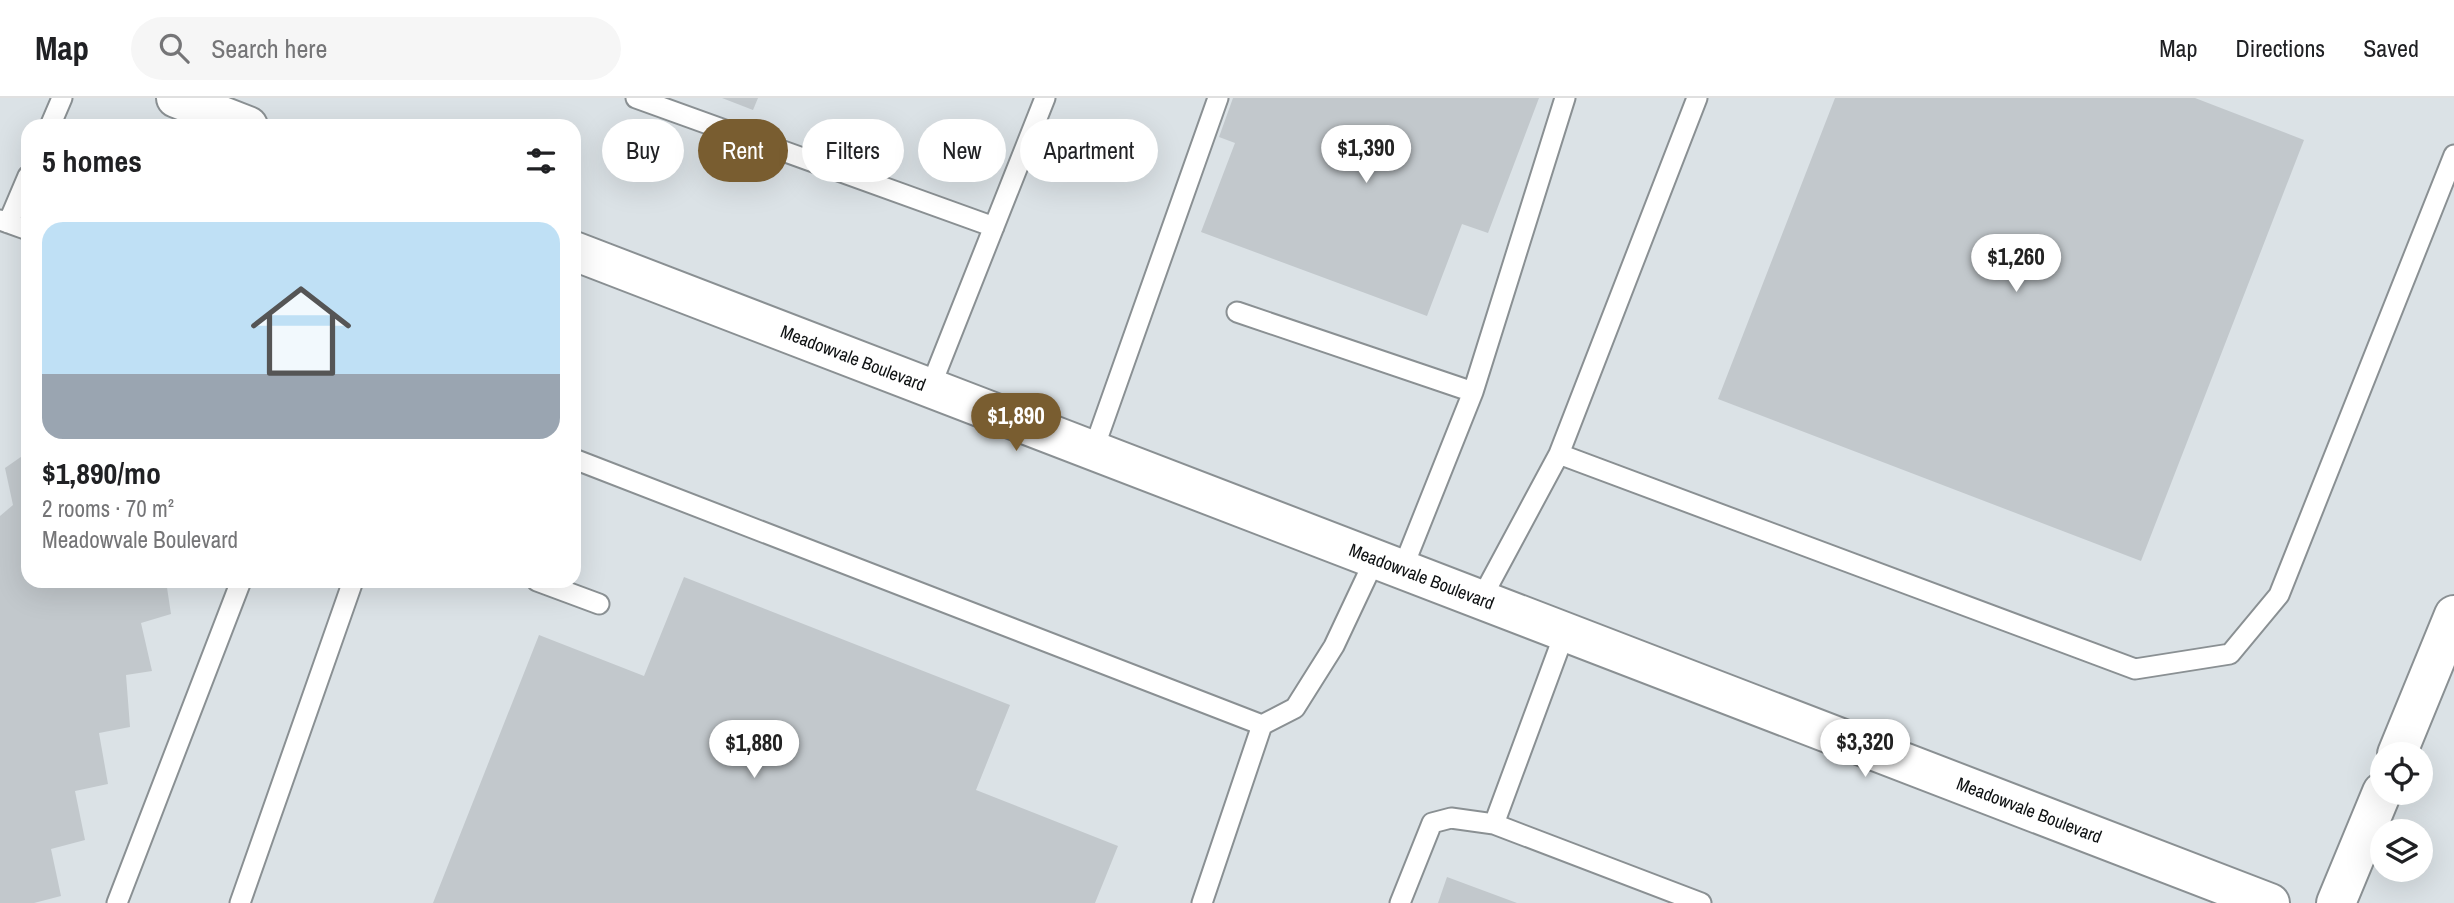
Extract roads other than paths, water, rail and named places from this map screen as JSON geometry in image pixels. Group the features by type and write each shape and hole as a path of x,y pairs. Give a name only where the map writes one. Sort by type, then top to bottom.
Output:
{"main road":[{"path":"176,98 230,119"},
{"name":"Meadowvale Boulevard","path":"581,254 2270,903"},
{"path":"2402,742 2454,615"},
{"path":"2336,903 2377,805"}],"lane":[{"path":"53,119 62,98"},
{"path":"636,98 994,228"},
{"path":"930,388 1045,98"},
{"path":"1093,451 1218,98"},
{"path":"1202,903 1262,725 1295,708 1389,564 1473,391 1565,98"},
{"path":"1480,601 1559,454 1697,98"},
{"path":"1559,454 2135,669 2230,654 2279,595 2454,155"},
{"path":"21,189 4,221 21,227"},
{"path":"1237,312 1473,391"},
{"path":"581,463 1262,725"},
{"path":"117,903 238,588"},
{"path":"240,903 351,588"},
{"path":"556,588 599,604"},
{"path":"1494,824 1565,632"},
{"path":"1399,903 1432,823 1451,818 1494,824 1701,903"}]}
